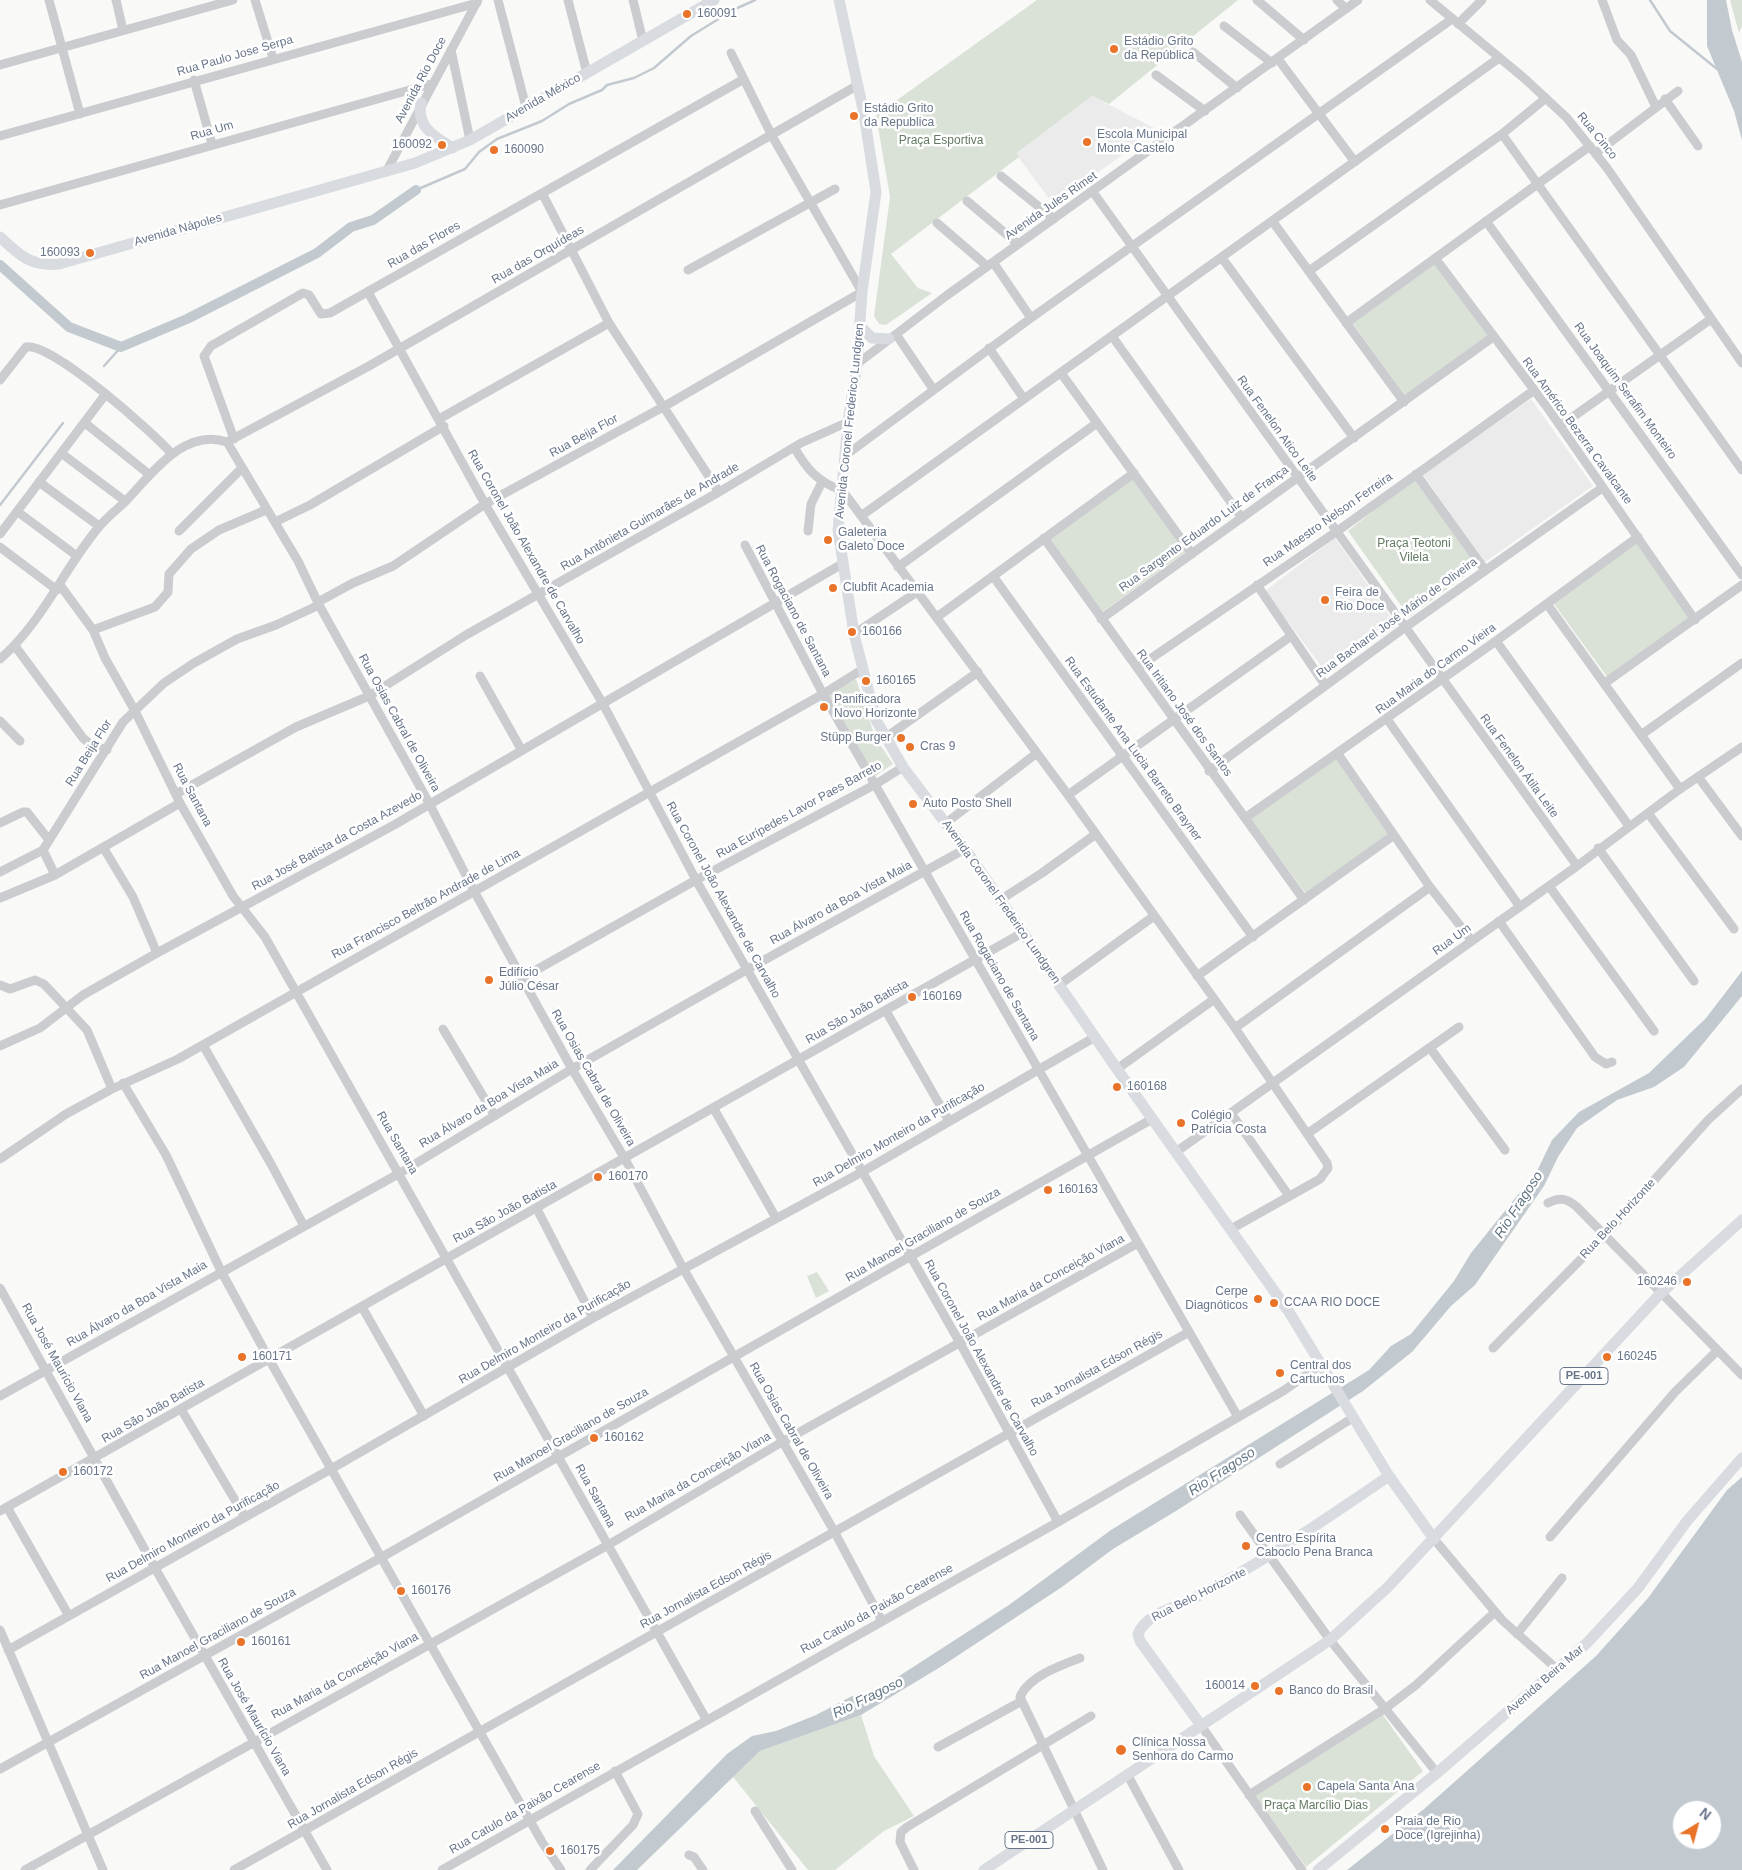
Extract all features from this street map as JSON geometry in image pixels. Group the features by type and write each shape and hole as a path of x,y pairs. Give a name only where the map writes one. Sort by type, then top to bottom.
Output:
{"main road":[{"name":"Avenida México","path":"363,178 386,172 454,148 470,140 643,41 702,3 714,0"},
{"name":"Avenida Coronel Frederico Lundgren","path":"839,0 872,156 876,192 862,292 857,364 848,422 838,530 854,634 876,720 903,767 965,849 1117,1070 1231,1229 1322,1364 1390,1476 1434,1539"},
{"path":"421,103 419,113 426,128 436,138 454,148"},
{"name":"Avenida Nápoles","path":"0,237 26,259 38,264 59,264 297,195 363,178"},
{"path":"860,326 872,338 892,337"},
{"name":"PE-001","path":"984,1870 1200,1724 1330,1640 1388,1587 1434,1539 1660,1294 1742,1220"},
{"name":"Avenida Beira Mar","path":"1318,1870 1437,1773 1587,1643 1638,1588 1687,1522 1742,1458"},
{"name":"Rua Belo Horizonte","path":"1200,1724 1146,1650 1138,1634 1146,1623 1196,1598 1269,1557 1390,1476"}],"street":[{"path":"49,0 80,114"},
{"path":"116,0 123,30"},
{"path":"255,0 273,58"},
{"path":"498,0 526,107"},
{"path":"568,0 586,73"},
{"path":"634,0 643,41"},
{"path":"1257,0 1304,40"},
{"path":"1336,0 1346,9"},
{"name":"Avenida Jules Rimet","path":"857,364 990,264 1093,192 1358,0"},
{"name":"Rua Cinco","path":"1430,0 1546,98 1593,150 1742,363"},
{"path":"846,455 989,348 1319,112 1455,21 1482,0"},
{"path":"1602,0 1617,40 1631,55 1656,107"},
{"path":"0,65 123,30 205,4 227,1"},
{"name":"Rua Paulo Jose Serpa","path":"0,136 478,1"},
{"name":"Avenida Rio Doce","path":"386,172 431,84 478,1"},
{"path":"1224,26 1275,61 1319,112 1355,162"},
{"path":"451,50 470,140"},
{"path":"1193,52 1237,88"},
{"path":"731,53 772,136 862,292"},
{"path":"861,516 1499,58"},
{"path":"1156,75 1205,111"},
{"name":"Rua das Flores","path":"230,441 206,365 204,356 206,350 303,293 309,295 319,312 325,315 744,79"},
{"path":"194,80 212,144"},
{"name":"Rua Um","path":"0,205 431,84"},
{"name":"Rua das Orquídeas","path":"230,441 398,349 858,85"},
{"path":"1346,323 1537,184 1593,150 1678,91"},
{"path":"1309,271 1502,134 1546,98"},
{"path":"1665,99 1698,146"},
{"path":"1502,134 1742,470"},
{"path":"1001,176 1054,219"},
{"path":"688,270 835,189"},
{"name":"Rua Fenelon Atico Leite","path":"1093,192 1441,680"},
{"path":"542,193 609,323 719,492"},
{"path":"967,201 1018,244"},
{"name":"Rua Joaquim Serafim Monteiro","path":"1486,221 1742,575"},
{"path":"1273,222 1404,402"},
{"path":"937,223 990,264 1031,318"},
{"path":"1222,258 1354,438"},
{"name":"Rua Américo Bezerra Cavalcante","path":"1435,258 1560,426 1695,620"},
{"name":"Rua Coronel João Alexandre de Carvalho","path":"368,292 398,349 442,422 485,504 603,704 696,880 960,1343 1058,1522"},
{"name":"Rua Beija Flor","path":"43,850 124,722 164,683 215,650 319,603 353,583 393,566 485,504 663,406 862,292"},
{"path":"1560,426 1711,319"},
{"path":"275,522 310,504 442,422 609,323"},
{"path":"1112,336 1242,518"},
{"path":"892,337 933,389"},
{"name":"Rua Sargento Eduardo Luiz de França","path":"1101,619 1493,337"},
{"path":"0,380 19,353 30,346 62,362 141,424 172,454"},
{"path":"989,348 1024,398"},
{"path":"1061,373 1192,554"},
{"name":"Rua Maestro Nelson Ferreira","path":"1137,668 1336,532 1533,390"},
{"path":"0,534 105,395"},
{"name":"Rua Antônieta Guimarães de Andrade","path":"176,794 296,727 369,696 466,635 719,492 794,447 816,435 848,422"},
{"path":"85,423 150,475"},
{"path":"898,567 1098,423"},
{"path":"0,659 15,646 58,588 77,556 99,526 172,454 201,440 219,439 230,441"},
{"name":"Rua Osias Cabral de Oliveira","path":"230,441 241,469 298,561 369,696 429,803 474,891 572,1069 625,1159 683,1268 834,1531 882,1621"},
{"path":"794,447 806,466 822,482 842,490 978,672 1235,1028 1327,1163 1328,1168 1320,1179 1231,1229"},
{"path":"61,453 125,501"},
{"path":"179,531 241,469"},
{"path":"937,617 1134,473"},
{"path":"1416,474 1485,570"},
{"path":"39,482 99,526"},
{"path":"808,530 811,504 822,482"},
{"name":"Rua Bacharel José Mário de Oliveira","path":"1209,771 1404,628 1602,488"},
{"path":"93,630 155,607 168,592 169,574 191,549 219,530 266,510"},
{"path":"18,512 77,556"},
{"name":"Rua Maria do Carmo Vieira","path":"1245,818 1387,719 1638,537"},
{"name":"Rua Iritiano José dos Santos","path":"1044,538 1209,771 1304,900"},
{"name":"Rua Rogaciano de Santana","path":"745,545 823,694 1238,1417"},
{"name":"Rua Santana","path":"0,547 58,588 93,630 105,658 135,711 180,804 242,908 264,938 400,1173 446,1259 509,1367 706,1719"},
{"name":"Rua José Batista da Costa Azevedo","path":"0,1046 40,1028 56,1018 65,1008 157,953 242,908 429,803 842,564"},
{"name":"Rua Estudante Ana Lucia Barreto Brayner","path":"993,576 1253,937"},
{"path":"1257,585 1325,685"},
{"path":"1605,683 1742,585"},
{"path":"854,634 917,592"},
{"path":"1547,604 1680,789"},
{"path":"1068,795 1291,636"},
{"path":"1496,641 1629,826"},
{"path":"15,646 83,738 90,744 107,750"},
{"path":"1642,734 1742,663"},
{"name":"Rua Francisco Beltrão Andrade de Lima","path":"0,1159 66,1114 123,1083 178,1060 823,694 863,669"},
{"path":"885,738 978,672"},
{"path":"480,676 521,749"},
{"name":"Rua Fenelon Átila Leite","path":"1441,680 1577,866"},
{"path":"1387,719 1520,907"},
{"path":"0,721 20,741"},
{"name":"Rua Um","path":"1176,1152 1577,866 1598,848 1680,789 1699,778 1742,747"},
{"path":"946,823 1037,753"},
{"path":"1338,754 1430,886 1472,941"},
{"name":"Rua Eurípedes Lavor Paes Barreto","path":"522,978 696,880 876,784 903,767"},
{"path":"1699,778 1742,836"},
{"path":"0,898 55,875 180,804"},
{"path":"0,823 23,812 27,812 49,840"},
{"path":"1648,813 1734,929"},
{"path":"1000,900 1042,873 1096,834"},
{"path":"1197,976 1394,835"},
{"path":"103,847 133,897 157,953"},
{"path":"1598,848 1694,980"},
{"name":"Rua Álvaro da Boa Vista Maia","path":"0,1396 221,1271 400,1173 572,1069 965,849"},
{"path":"0,872 43,850 55,875"},
{"path":"1235,1028 1430,886"},
{"path":"1549,886 1654,1031"},
{"path":"1059,985 1154,916"},
{"path":"1499,921 1595,1057 1601,1062 1612,1062"},
{"name":"Rua São João Batista","path":"4,1509 714,1109 1022,933"},
{"path":"0,985 15,989 31,981 39,981 87,1030 112,1089"},
{"path":"1117,1070 1214,1000"},
{"path":"886,1011 949,1121"},
{"path":"1307,1134 1459,1027"},
{"path":"443,1029 494,1116"},
{"name":"Rua Delmiro Monteiro da Purificação","path":"8,1650 331,1469 593,1318 862,1172 1095,1037"},
{"path":"203,1045 304,1226"},
{"path":"1430,1048 1505,1150"},
{"path":"123,1083 172,1168 221,1271 269,1359 480,1732 561,1870"},
{"name":"Rua Belo Horizonte","path":"1492,1348 1605,1235 1708,1120 1742,1090"},
{"path":"714,1109 776,1218"},
{"path":"1231,1113 1289,1196"},
{"name":"Rua Manoel Graciliano de Souza","path":"0,1768 382,1557 1152,1119"},
{"path":"1548,1203 1556,1198 1571,1201 1660,1294 1742,1375"},
{"path":"537,1209 593,1318"},
{"name":"Rua Maria da Conceição Viana","path":"25,1870 88,1837 254,1742 608,1545 782,1442 1138,1243"},
{"name":"Rua José Maurício Viana","path":"0,1288 96,1458 155,1568 327,1870"},
{"path":"362,1307 424,1416"},
{"name":"Rua Jornalista Edson Régis","path":"234,1870 1008,1432 1189,1332"},
{"path":"1550,1537 1675,1392 1717,1351"},
{"name":"Rua Catulo da Paixão Cearense","path":"442,1870 706,1719 1058,1522 1283,1391 1322,1364"},
{"path":"181,1408 245,1517"},
{"path":"1280,1464 1352,1413"},
{"path":"4,1509 69,1616"},
{"path":"1240,1516 1330,1640 1437,1773"},
{"name":"Avenida Coronel Frederico Lundgren","path":"1434,1539 1495,1612 1558,1670"},
{"path":"1517,1634 1562,1578"},
{"path":"1249,1794 1386,1708 1416,1684 1495,1612"},
{"path":"0,1630 88,1837 104,1870"},
{"path":"1080,1658 1046,1674 1026,1688 1020,1697 1020,1702 1103,1870"},
{"path":"938,1747 1020,1702"},
{"path":"914,1870 900,1842 899,1836 906,1827 1091,1716"},
{"path":"1200,1724 1302,1870"},
{"path":"590,1870 632,1825 638,1814 615,1771"},
{"path":"1127,1774 1179,1870"},
{"path":"755,1810 792,1870"},
{"path":"689,1855 703,1870"}],"shaded area":[{"name":"Escola Municipal Monte Castelo","path":"1092,96 1158,130 1053,204 1016,154"},
{"path":"1531,399 1593,486 1485,562 1423,475"},
{"name":"Feira de Rio Doce","path":"1335,538 1397,626 1327,674 1265,591"}],"green space":[{"name":"Praça Esportiva","path":"1037,0 1238,0 1109,104 1092,96 1017,153 1019,157 891,254 918,288 932,293 886,325 879,324 874,316 890,197 876,115"},
{"path":"1730,0 1742,0 1742,26 1739,33"},
{"path":"1437,261 1488,336 1405,396 1352,322"},
{"path":"1135,476 1187,551 1101,613 1049,538"},
{"name":"Praça Teotoni Vilela","path":"1414,478 1478,566 1409,617 1348,531"},
{"path":"1637,541 1692,617 1608,678 1554,604"},
{"path":"856,679 875,737 893,764 868,781 821,698"},
{"path":"1337,757 1392,832 1306,894 1251,819"},
{"path":"817,1272 829,1291 816,1298 807,1276"},
{"path":"861,1715 874,1756 914,1816 884,1831 835,1870 808,1870 733,1777 760,1751"},
{"name":"Praça Marcílio Dias","path":"1383,1715 1423,1771 1306,1867 1255,1796"}],"water":[{"path":"1707,0 1726,0 1732,30 1742,62 1742,140 1734,111 1707,46"},
{"name":"Rio Fragoso","path":"1742,971 1742,996 1684,1067 1654,1087 1617,1100 1577,1128 1558,1157 1544,1186 1475,1285 1451,1306 1412,1352 1363,1391 1176,1511 1113,1549 1062,1587 942,1666 861,1715 760,1751 637,1870 613,1870 727,1754 752,1736 776,1731 816,1715 852,1696 876,1691 1009,1605 1111,1530 1369,1370 1391,1346 1411,1334 1454,1281 1471,1253 1537,1171 1552,1140 1579,1112 1649,1073 1706,1018"},
{"path":"1742,1477 1742,1870 1347,1870 1424,1809 1596,1656 1648,1598 1727,1490"}],"waterway":[{"path":"416,190 465,169 479,152 497,139 542,121 569,104 602,90 607,85 634,78 654,68 691,36 733,10 755,0"},
{"path":"1650,0 1670,31 1717,69"},
{"path":"0,265 69,327 121,347 187,319 317,253 351,227 373,220 416,190"},
{"path":"104,366 121,347"},
{"path":"0,505 63,423"}],"place":[{"name":"160091","path":"687,14"},
{"name":"Estádio Grito da República","path":"1114,49"},
{"name":"Estádio Grito da Republica","path":"854,116"},
{"name":"Escola Municipal Monte Castelo","path":"1087,142"},
{"name":"160092","path":"442,145"},
{"name":"160090","path":"494,150"},
{"name":"160093","path":"90,253"},
{"name":"Galeteria Galeto Doce","path":"828,540"},
{"name":"Clubfit Academia","path":"833,588"},
{"name":"Feira de Rio Doce","path":"1325,600"},
{"name":"160166","path":"852,632"},
{"name":"160165","path":"866,681"},
{"name":"Panificadora Novo Horizonte","path":"824,707"},
{"name":"Stüpp Burger","path":"901,738"},
{"name":"Cras 9","path":"910,747"},
{"name":"Auto Posto Shell","path":"913,804"},
{"name":"Edifício Júlio César","path":"489,980"},
{"name":"160169","path":"912,997"},
{"name":"160168","path":"1117,1087"},
{"name":"Colégio Patrícia Costa","path":"1181,1123"},
{"name":"160170","path":"598,1177"},
{"name":"160163","path":"1048,1190"},
{"name":"160246","path":"1687,1282"},
{"name":"Cerpe Diagnóticos","path":"1258,1299"},
{"name":"CCAA RIO DOCE","path":"1274,1303"},
{"name":"160171","path":"242,1357"},
{"name":"160245","path":"1607,1357"},
{"name":"Central dos Cartuchos","path":"1280,1373"},
{"name":"160162","path":"594,1438"},
{"name":"160172","path":"63,1472"},
{"name":"Centro Espírita Caboclo Pena Branca","path":"1246,1546"},
{"name":"160176","path":"401,1591"},
{"name":"160161","path":"241,1642"},
{"name":"160014","path":"1255,1686"},
{"name":"Banco do Brasil","path":"1279,1691"},
{"name":"Clínica Nossa Senhora do Carmo","path":"1121,1750"},
{"name":"Capela Santa Ana","path":"1307,1787"},
{"name":"Praia de Rio Doce (Igrejinha)","path":"1385,1829"},
{"name":"160175","path":"550,1851"}]}
